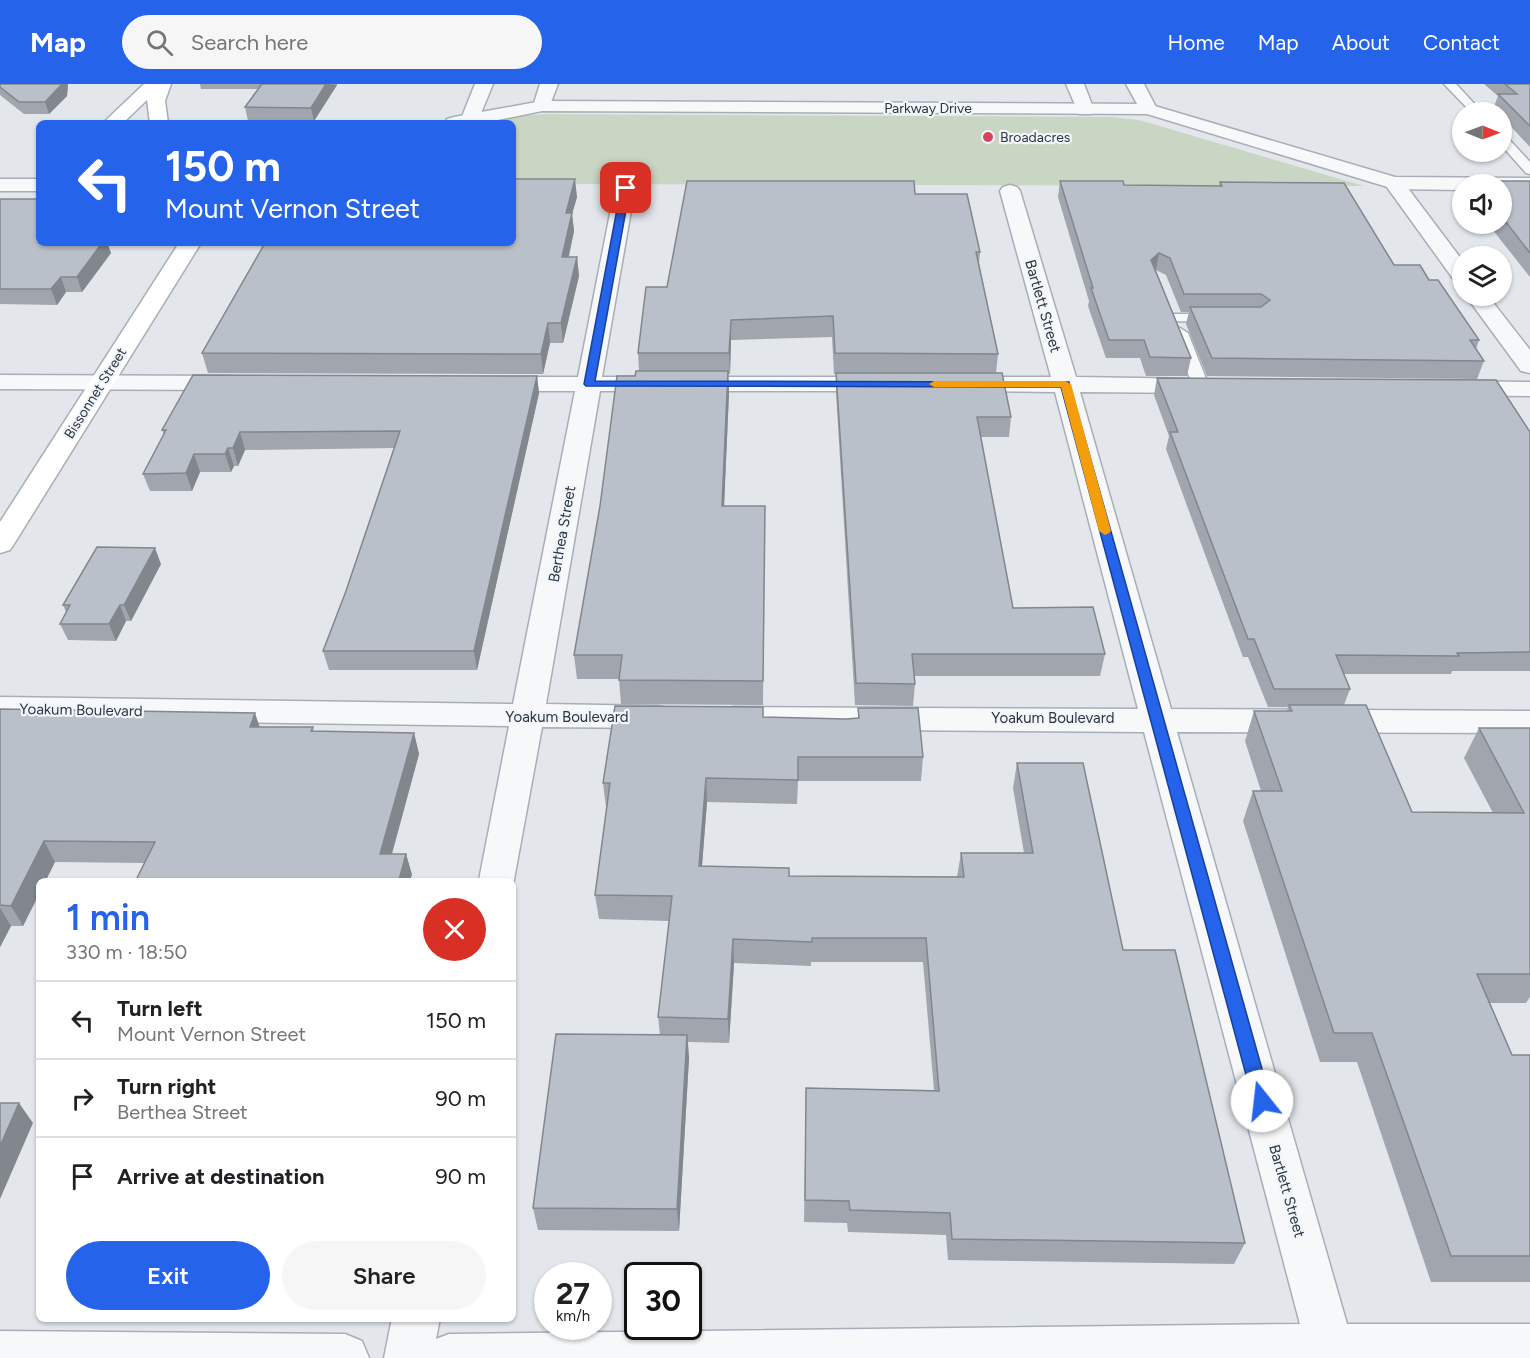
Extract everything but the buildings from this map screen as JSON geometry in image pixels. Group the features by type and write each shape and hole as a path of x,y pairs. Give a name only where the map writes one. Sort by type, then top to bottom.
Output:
{"main road":[{"path":"115,120 154,84"},
{"path":"159,120 156,101 162,84"},
{"name":"Bissonnet Street","path":"0,544 8,521 102,383 188,246"}],"street":[{"path":"463,120 484,84"},
{"path":"542,106 549,84"},
{"path":"1075,84 1085,110"},
{"path":"1135,84 1148,109"},
{"name":"Parkway Drive","path":"467,120 542,106 1148,109 1394,183 1530,184"},
{"path":"1394,183 1452,261"},
{"path":"0,185 36,184"},
{"name":"Berthea Street","path":"497,878 626,188"},
{"name":"Bartlett Street","path":"1010,191 1332,1353"},
{"path":"1485,306 1530,366"},
{"path":"0,382 257,383"},
{"path":"471,384 899,384"},
{"path":"934,384 1213,386"},
{"path":"1436,388 1530,389"},
{"name":"Yoakum Boulevard","path":"0,708 528,717 1156,718 1530,722"},
{"path":"408,1358 415,1322"},
{"path":"449,1358 1332,1353 1530,1348"},
{"path":"0,1356 345,1358"}],"lane":[{"path":"1450,84 1467,102"},
{"path":"1512,150 1530,170"},
{"path":"1213,386 1172,313 1232,318"}],"green space":[{"path":"545,114 1110,117 1139,120 1364,186 516,184 516,120 500,120 514,116"}],"slow traffic":[{"path":"934,384 1065,384 1105,531"}],"place":[{"name":"Broadacres","path":"988,137"}],"route":[{"path":"626,188 589,384 1065,384 1262,1101"}]}
